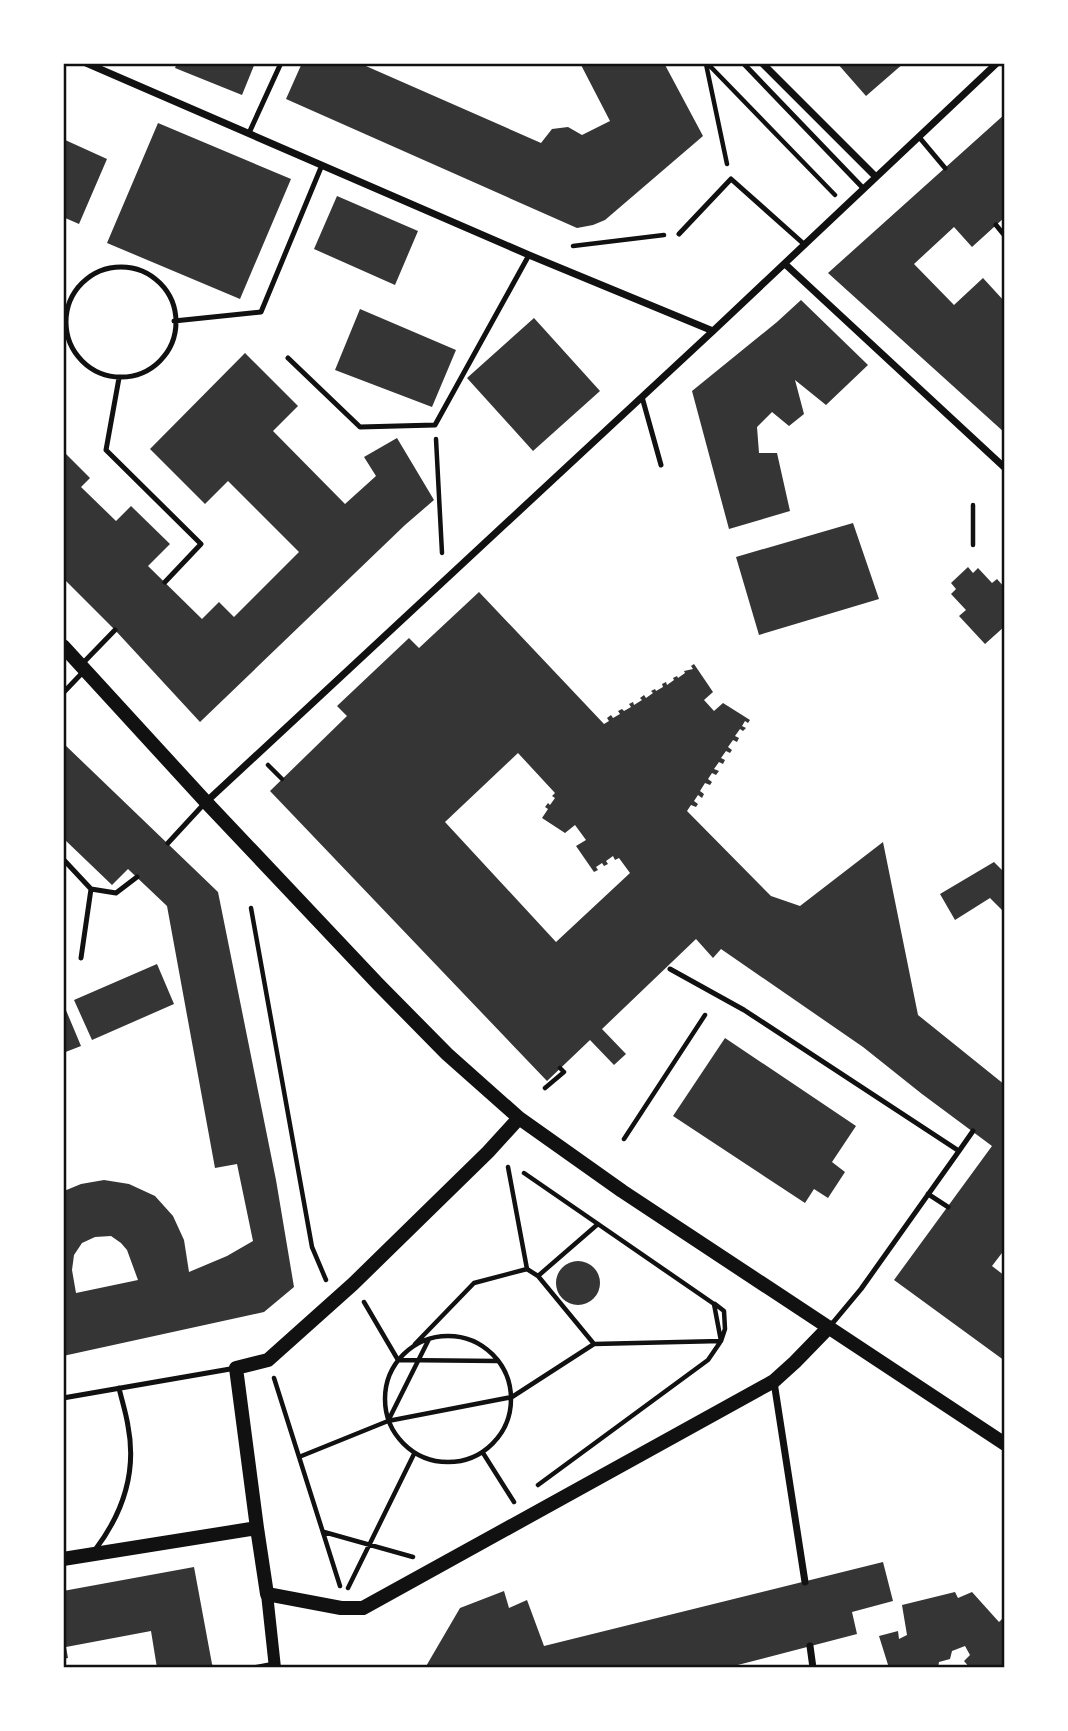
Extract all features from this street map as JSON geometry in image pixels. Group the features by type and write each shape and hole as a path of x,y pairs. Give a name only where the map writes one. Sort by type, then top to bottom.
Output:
{"main road":[{"path":"63,646 206,802 447,1054 519,1118 577,1160 1005,1444"},
{"path":"519,1118 354,1284 268,1360 236,1368 267,1594 341,1608 363,1608 774,1381 829,1327"},
{"path":"63,1559 257,1528"}],"street":[{"path":"86,63 529,255 713,331"},
{"path":"762,63 876,177"},
{"path":"206,802 785,264 997,63"},
{"path":"785,264 1005,468"},
{"path":"774,1381 806,1582"},
{"path":"267,1594 274,1666"},
{"path":"810,1646 813,1668"}],"lane":[{"path":"249,134 281,63"},
{"path":"744,63 864,189"},
{"path":"919,137 945,168"},
{"path":"174,321 261,312 322,165"},
{"path":"679,234 731,179 805,245"},
{"path":"996,225 1005,236"},
{"path":"288,358 360,427 435,425 529,255"},
{"path":"115,267 133,268 150,275 164,288 173,303 174,321 174,339 166,355 153,368 137,376 119,378 101,374 85,365 73,352 66,335 65,316 71,298 82,283 97,272 115,267"},
{"path":"119,378 106,450 201,544 165,582"},
{"path":"642,397 661,465"},
{"path":"63,693 115,630"},
{"path":"168,843 206,802"},
{"path":"63,859 91,889 116,893 136,877"},
{"path":"81,958 91,889"},
{"path":"670,969 744,1010 959,1151"},
{"path":"829,1327 861,1289 973,1131"},
{"path":"928,1194 948,1207"},
{"path":"63,1398 236,1368"},
{"path":"92,1555 121,1507 131,1469 129,1428 119,1388"},
{"path":"253,1668 274,1666"}],"path":[{"path":"706,63 731,179"},
{"path":"706,63 846,206"},
{"path":"573,246 679,234"},
{"path":"435,425 442,553"},
{"path":"973,505 973,545"},
{"path":"268,765 282,779"},
{"path":"251,908 312,1247 326,1280"},
{"path":"624,1139 705,1015"},
{"path":"545,1088 564,1072 561,1068"},
{"path":"508,1167 527,1269 538,1276 594,1343"},
{"path":"524,1173 714,1304 721,1341 708,1360 535,1486"},
{"path":"538,1276 598,1224"},
{"path":"412,1346 430,1338 449,1336 468,1339 485,1347 499,1361 508,1378 512,1396 510,1413 505,1429 496,1442 483,1453 467,1461 449,1463 431,1461 414,1454 398,1440 388,1421 384,1400 387,1379 398,1360 474,1283 527,1269"},
{"path":"354,1284 398,1360"},
{"path":"388,1421 430,1338"},
{"path":"299,1457 388,1421 512,1396 594,1343 721,1341"},
{"path":"398,1360 499,1361"},
{"path":"272,1375 343,1597 414,1454"},
{"path":"483,1453 514,1502 524,1494"},
{"path":"323,1532 422,1560"}],"building":[{"path":"177,63 255,63 242,95 175,68"},
{"path":"302,63 359,63 541,143 552,129 568,127 582,135 610,121 580,63 664,63 703,136 605,220 577,228 286,99"},
{"path":"837,63 904,63 866,96"},
{"path":"1005,114 1005,217 972,247 954,227 914,264 954,305 983,278 1005,302 1005,433 828,273"},
{"path":"158,123 291,179 240,299 107,243"},
{"path":"63,139 107,159 79,224 63,217"},
{"path":"337,196 418,231 395,285 314,249"},
{"path":"801,300 868,365 826,405 795,380 804,414 789,426 772,412 757,427 759,453 777,453 790,511 729,529 692,391"},
{"path":"360,309 456,350 432,407 335,370"},
{"path":"534,318 600,391 533,451 467,378"},
{"path":"245,353 298,406 273,431 345,504 376,476 364,457 397,438 434,500 200,722 63,578 63,451 90,478 81,487 116,521 131,506 170,544 148,566 202,619 219,602 234,617 299,552 228,481 205,504 150,449"},
{"path":"853,523 879,599 759,635 736,557"},
{"path":"968,567 973,573 978,568 992,583 997,579 1005,588 1005,626 985,644 959,616 966,610 951,594 956,589 951,583"},
{"path":"479,592 604,724 609,721 607,718 611,715 613,718 620,714 618,711 631,707 629,704 633,702 634,705 642,700 640,698 644,695 646,698 653,693 651,691 663,687 662,684 666,682 667,685 673,678 685,673 684,671 693,669 691,666 694,664 713,692 704,700 714,711 723,703 750,720 748,723 745,721 742,726 746,728 743,731 740,729 735,736 739,738 737,742 733,740 728,747 732,750 730,753 726,751 721,758 725,760 723,764 719,762 714,769 719,771 716,775 712,773 708,779 712,782 710,785 705,783 700,791 704,794 702,798 698,795 694,801 698,804 696,807 691,805 687,811 771,896 800,906 883,842 918,1015 1005,1085 1005,1249 992,1266 1005,1276 1005,1361 894,1280 992,1146 863,1047 721,949 713,958 696,939 602,1029 626,1054 614,1065 590,1040 547,1081 270,791 347,716 337,706 409,638 419,648","holes":["518,753 555,793 552,796 555,798 545,807 548,809 542,818 565,833 575,825 586,840 576,846 594,872 602,863 604,866 608,864 606,861 613,856 615,860 619,858 630,873 556,942 445,822"]},
{"path":"63,743 218,892 276,1180 294,1287 264,1312 63,1356 64,1191 81,1184 104,1180 129,1184 155,1196 173,1216 184,1240 189,1272 227,1256 253,1241 237,1164 215,1168 167,906 128,869 112,885 63,838","holes":["111,1236 127,1250 138,1280 76,1293 72,1270 74,1255 82,1243 95,1237"]},
{"path":"994,862 1005,873 1005,913 990,898 955,920 940,894"},
{"path":"157,964 174,1004 92,1040 74,1000"},
{"path":"63,1003 81,1046 63,1053"},
{"path":"725,1038 856,1126 832,1162 845,1172 828,1198 814,1189 805,1203 673,1116"},
{"path":"578,1261 587,1262 594,1267 599,1274 599,1292 594,1299 587,1304 578,1305 569,1304 562,1299 557,1292 556,1283 557,1274 562,1267 569,1262"},
{"path":"883,1562 893,1601 852,1612 857,1634 726,1668 425,1668 460,1608 504,1591 509,1608 527,1600 544,1646"},
{"path":"194,1567 214,1668 157,1668 151,1631 66,1647 68,1658 63,1659 63,1591"},
{"path":"955,1592 958,1598 972,1592 999,1622 1002,1619 1005,1621 1005,1668 970,1668 964,1661 970,1655 965,1646 952,1651 950,1659 939,1662 938,1668 889,1668 879,1636 898,1631 899,1639 907,1635 902,1605"}]}
